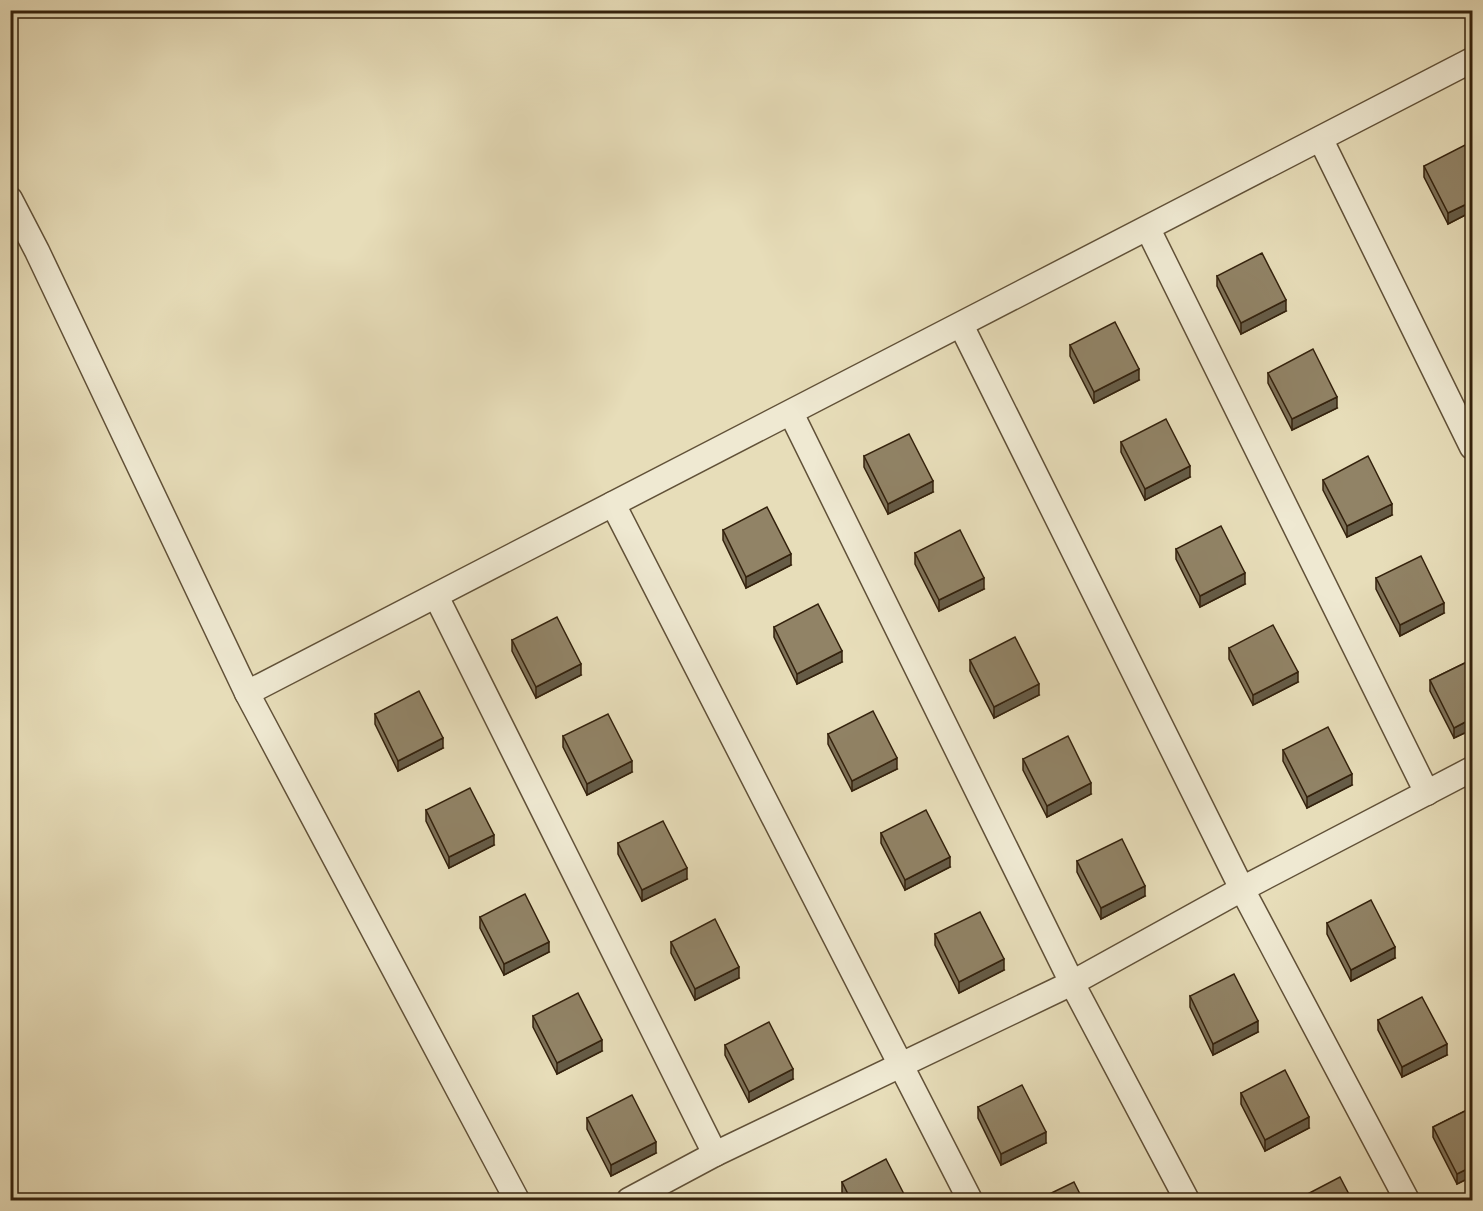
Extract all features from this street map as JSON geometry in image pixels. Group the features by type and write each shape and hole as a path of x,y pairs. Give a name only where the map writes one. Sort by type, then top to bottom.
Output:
{"street":[{"path":"247,693 1473,60"},
{"path":"1321,140 1473,447"},
{"path":"10,199 247,693 517,1200"},
{"path":"1148,229 1427,793"},
{"path":"961,325 1242,889 1407,1200"},
{"path":"791,413 1072,983 1187,1200"},
{"path":"613,504 970,1200"},
{"path":"436,596 715,1154"},
{"path":"629,1200 715,1154 1072,983 1242,889 1473,769"}],"building":[{"path":"1469,143 1473,151 1473,201 1448,213 1424,166"},
{"path":"1262,253 1286,300 1241,323 1217,276"},
{"path":"1115,322 1139,369 1094,392 1070,345"},
{"path":"1313,349 1337,397 1292,419 1268,373"},
{"path":"1166,419 1190,466 1145,489 1121,442"},
{"path":"909,434 933,481 888,504 864,456"},
{"path":"1368,456 1392,504 1347,526 1323,480"},
{"path":"767,507 791,554 746,577 723,530"},
{"path":"1221,526 1245,573 1200,596 1176,549"},
{"path":"960,530 984,578 939,600 915,553"},
{"path":"1421,556 1444,603 1400,625 1376,578"},
{"path":"818,604 842,651 797,674 774,627"},
{"path":"557,617 581,664 536,687 512,640"},
{"path":"1273,625 1298,672 1253,695 1229,648"},
{"path":"1015,637 1039,684 994,707 970,660"},
{"path":"1473,659 1473,718 1454,728 1430,680"},
{"path":"419,691 443,738 398,761 375,714"},
{"path":"873,711 897,758 852,781 828,734"},
{"path":"608,714 632,761 587,784 563,736"},
{"path":"1328,727 1352,774 1307,797 1283,750"},
{"path":"1068,736 1091,783 1047,806 1023,759"},
{"path":"470,788 494,835 449,857 426,810"},
{"path":"926,810 950,857 905,880 881,833"},
{"path":"663,821 687,868 642,890 618,843"},
{"path":"1122,839 1145,886 1101,908 1077,861"},
{"path":"525,894 549,942 504,964 480,917"},
{"path":"1371,900 1395,947 1351,970 1327,923"},
{"path":"980,912 1004,959 959,982 935,934"},
{"path":"715,919 739,967 695,989 671,942"},
{"path":"1234,974 1258,1021 1213,1044 1190,996"},
{"path":"578,993 602,1040 557,1063 533,1016"},
{"path":"1422,997 1447,1044 1402,1067 1378,1020"},
{"path":"769,1022 793,1069 749,1092 725,1045"},
{"path":"1285,1070 1309,1117 1265,1140 1241,1093"},
{"path":"1022,1085 1046,1132 1001,1154 978,1107"},
{"path":"632,1095 656,1142 611,1165 587,1118"},
{"path":"1473,1107 1473,1166 1457,1174 1433,1127"},
{"path":"886,1159 907,1200 851,1200 842,1182"},
{"path":"1340,1177 1352,1200 1296,1200"},
{"path":"1074,1182 1083,1200 1037,1200"}]}
